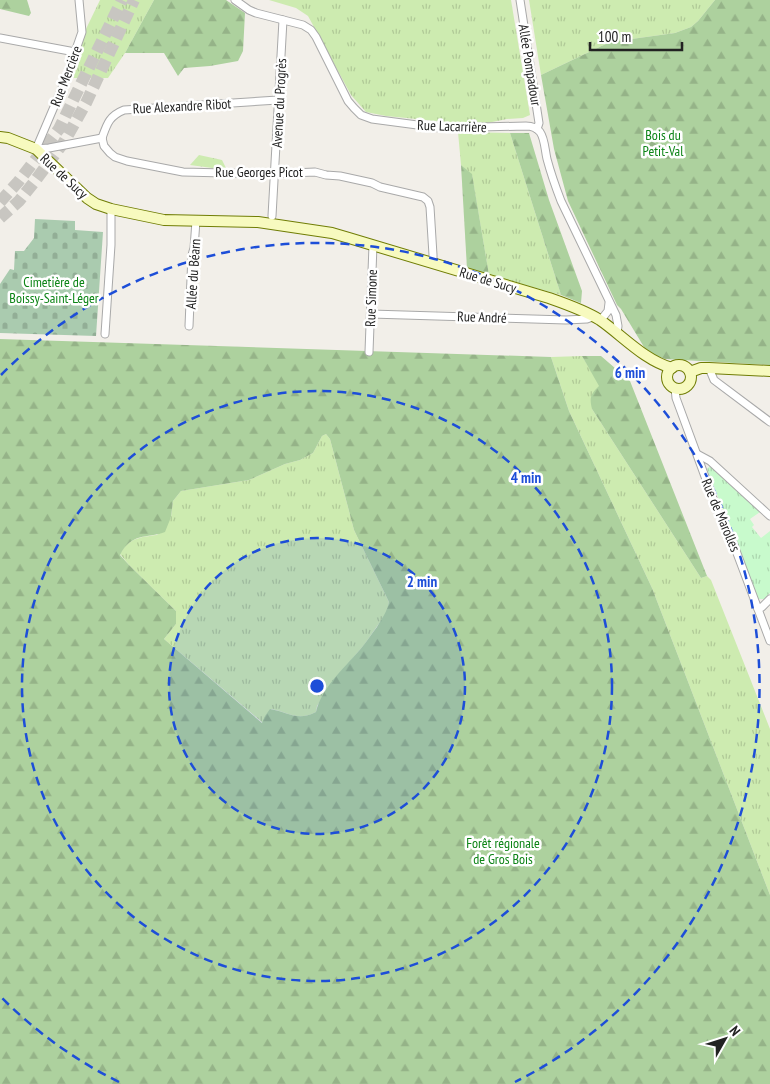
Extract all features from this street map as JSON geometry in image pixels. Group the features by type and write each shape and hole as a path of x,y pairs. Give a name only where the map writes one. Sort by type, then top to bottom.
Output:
{"main road":[{"name":"Rue de Sucy","path":"0,137 8,138 36,149 87,198 96,204 164,220 248,222 270,227 332,234 373,245 571,306 596,318 670,371"},
{"path":"681,366 690,372 689,384 683,388 676,388 668,381 670,371 681,366"},
{"path":"690,372 701,368 770,372"}],"street":[{"name":"Rue Mercière","path":"36,149 65,81 82,32 79,0"},
{"name":"Rue Lacarrière","path":"235,0 256,13 303,25 311,30 348,101 361,115 372,120 440,128 526,126 537,129"},
{"name":"Allée Pompadour","path":"520,0 539,123 537,129"},
{"name":"Avenue du Progrès","path":"272,216 283,20"},
{"path":"0,38 75,52"},
{"name":"Rue Alexandre Ribot","path":"102,138 106,125 111,118 116,113 124,110 278,100"},
{"path":"537,129 542,136 547,160 561,201 616,315 617,333"},
{"path":"36,149 102,138"},
{"name":"Rue Georges Picot","path":"102,138 104,146 116,158 183,172 275,174 315,172 372,183 380,187 423,196 428,201 430,207 432,263"},
{"path":"105,334 111,245 111,209"},
{"name":"Allée du Béarn","path":"189,326 192,256 196,221"},
{"name":"Rue Simone","path":"369,352 373,245"},
{"path":"596,318 608,311 609,303"},
{"name":"Rue André","path":"371,314 566,320 596,318"},
{"path":"709,368 714,380 770,422"},
{"name":"Rue de Marolles","path":"676,388 676,398 721,520 732,540 768,630 770,641"},
{"path":"697,454 710,461 770,516"},
{"path":"758,609 770,599"}],"green space":[{"path":"0,0 27,0 31,13 29,16 0,9"},
{"path":"100,0 154,0 125,53 108,78 72,78 85,31"},
{"path":"154,0 226,0 245,13 243,51 238,61 184,68 178,76 164,53 125,53"},
{"path":"269,0 511,0 530,115 523,118 477,125 386,116 366,112 351,95 308,16 296,8"},
{"path":"529,0 715,0 691,27 675,33 610,42 541,75"},
{"name":"Bois du Petit-Val","path":"715,0 770,0 770,365 665,359 652,354 644,347 617,305 568,201 554,149 541,75 610,42 675,33 691,27"},
{"path":"458,132 510,133 561,295 489,275 472,175 461,165"},
{"path":"510,133 529,133 549,200 582,291 581,303 561,295"},
{"path":"199,155 222,160 227,170 190,165"},
{"path":"461,165 472,174 489,275 467,269"},
{"name":"Cimetière de Boissy-Saint-Léger","path":"35,219 75,221 75,230 103,232 96,336 0,333 0,284 10,269 14,270 15,251 24,251 34,238"},
{"name":"Forêt régionale de Gros Bois","path":"0,339 551,357 569,411 652,588 770,895 770,1084 0,1084","holes":["326,434 330,439 354,530 389,602 386,612 377,627 329,685 316,712 298,716 270,709 262,723 164,639 176,624 176,611 120,555 129,543 135,539 165,532 171,517 173,501 181,491 249,480 313,453 322,436"]},
{"path":"582,356 600,386 592,409 701,578 707,576 711,580 770,729 770,895 652,588 569,411 551,357"},
{"path":"582,356 601,356 630,381 707,576 701,578 592,409 591,396 599,386"},
{"path":"326,434 330,439 354,530 389,602 387,612 364,645 334,680 317,706 316,712 298,716 271,709 263,723 164,639 176,624 176,611 120,554 131,541 157,535 171,517 173,501 181,491 249,480 285,464 300,460 313,453 322,436"},
{"path":"710,466 760,512 750,519 754,525 752,527 761,538 770,531 770,593 764,599 758,599 707,469"}],"tunnel":[{"path":"0,202 59,129 122,0"},
{"path":"0,218 19,201 64,142 86,103 134,0"}]}
